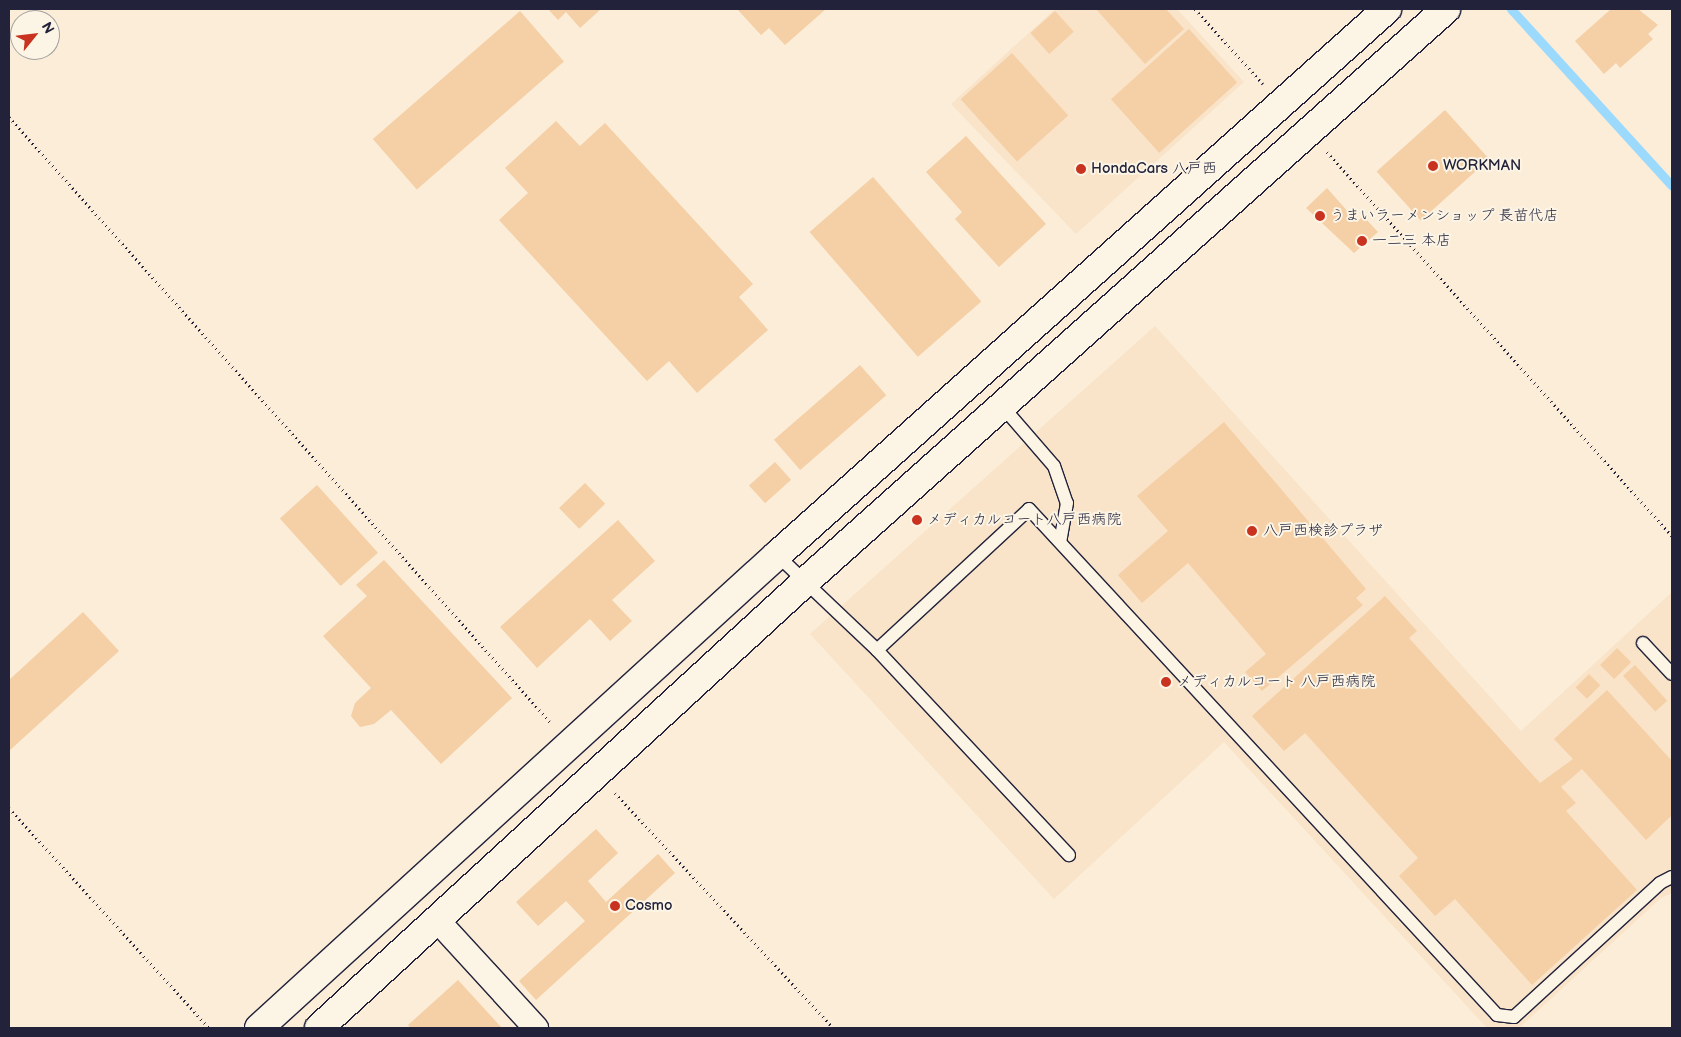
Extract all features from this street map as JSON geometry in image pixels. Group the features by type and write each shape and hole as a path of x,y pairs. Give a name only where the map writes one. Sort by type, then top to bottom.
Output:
{"street":[{"path":"259,1028 572,746 777,555 1282,105 1386,9"},
{"path":"320,1028 806,582 1446,9"},
{"path":"437,920 536,1028"}],"lane":[{"path":"1002,406 1054,466 1067,504 1060,541"},
{"path":"877,650 1029,509 1497,1016 1514,1017 1660,883 1672,877"},
{"path":"777,555 877,650 1069,855"},
{"path":"1643,643 1672,674"}],"path":[{"path":"1195,9 1282,105"},
{"path":"9,117 572,746"},
{"path":"1308,131 1672,536"},
{"path":"597,773 833,1028"},
{"path":"9,808 209,1028"}],"shaded area":[{"name":"HondaCars 八戸西","path":"1055,9 1177,9 1244,82 1076,234 951,104"},
{"name":"メディカルコート 八戸西病院","path":"1155,326 1521,731 1672,592 1672,893 1661,898 1519,1028 1487,1028 1224,742 1054,899 810,634"}],"building":[{"path":"548,9 601,9 580,28 566,12 558,20"},
{"path":"737,9 826,9 785,45 769,28 761,35"},
{"path":"1096,9 1166,9 1184,29 1145,64"},
{"path":"1611,9 1638,9 1658,25 1648,34 1653,39 1620,68 1616,63 1604,74 1575,41"},
{"path":"520,11 564,62 417,189 373,139"},
{"path":"1055,11 1074,32 1049,54 1030,33"},
{"path":"1189,29 1237,83 1159,153 1111,99"},
{"path":"1012,53 1068,115 1017,162 961,99"},
{"name":"WORKMAN","path":"1445,110 1489,159 1421,221 1377,172"},
{"path":"556,121 580,146 605,123 753,284 739,297 768,330 697,393 669,361 647,381 499,220 528,193 505,168"},
{"path":"966,136 1046,224 999,267 955,219 962,212 926,172"},
{"path":"873,177 981,302 918,357 810,232"},
{"path":"1327,188 1357,222 1363,216 1378,232 1354,253 1306,208"},
{"path":"860,365 886,395 800,470 774,440"},
{"path":"1224,422 1366,589 1356,598 1363,605 1262,691 1245,672 1266,654 1188,563 1142,603 1118,575 1168,531 1137,496"},
{"path":"775,462 791,480 765,503 749,485"},
{"path":"585,483 605,504 579,529 559,508"},
{"path":"317,485 378,553 341,586 280,518"},
{"path":"618,520 655,561 612,600 632,621 610,641 590,619 537,668 500,627"},
{"path":"384,560 512,698 441,764 391,710 374,724 360,727 351,716 355,703 371,688 323,636 367,596 356,585"},
{"path":"1385,596 1417,631 1409,638 1540,783 1573,759 1554,739 1607,690 1672,761 1672,815 1646,840 1582,769 1561,787 1576,803 1566,811 1637,890 1532,985 1455,899 1435,916 1399,876 1418,858 1305,733 1284,751 1252,716"},
{"path":"83,612 119,651 9,751 9,680"},
{"path":"1617,648 1631,662 1614,679 1600,665"},
{"path":"1635,665 1667,701 1655,711 1623,676"},
{"path":"1589,674 1600,685 1587,699 1576,687"},
{"path":"596,829 618,853 588,881 606,902 658,854 675,873 536,1000 519,981 585,921 566,901 538,926 516,902"},
{"path":"458,980 502,1028 410,1028 408,1025"}],"waterway":[{"path":"1511,9 1672,186"}],"place":[{"name":"WORKMAN","path":"1433,166"},
{"name":"HondaCars 八戸西","path":"1081,169"},
{"name":"うまいラーメンショップ 長苗代店","path":"1320,216"},
{"name":"一二三 本店","path":"1362,241"},
{"name":"メディカルコート八戸西病院","path":"917,520"},
{"name":"八戸西検診プラザ","path":"1252,531"},
{"name":"メディカルコート 八戸西病院","path":"1166,682"},
{"name":"Cosmo","path":"615,906"}]}
